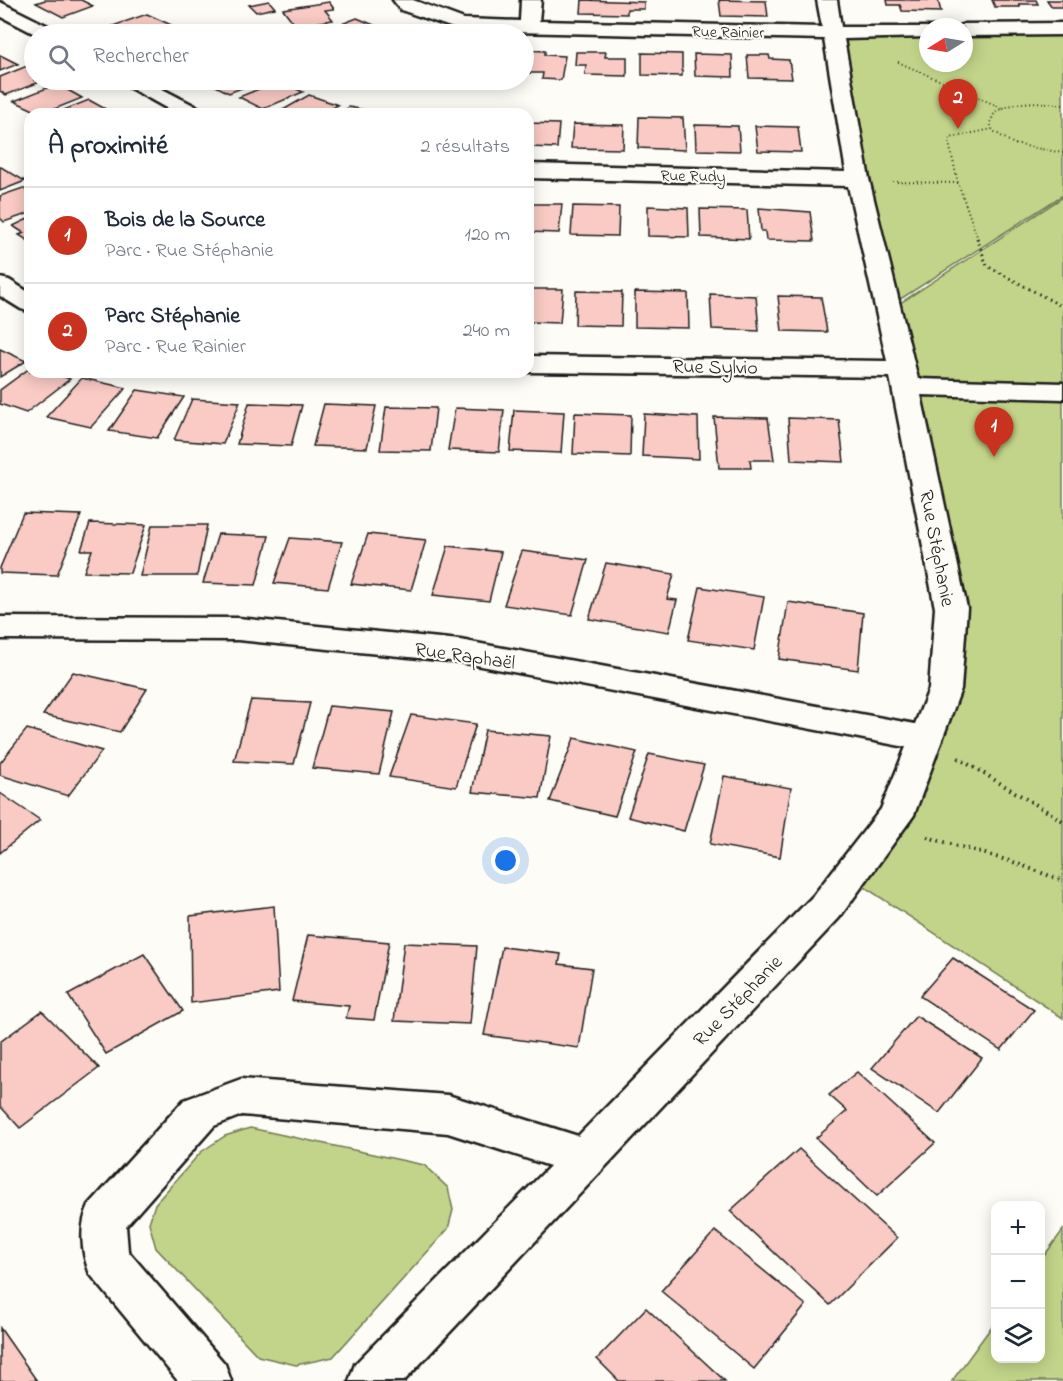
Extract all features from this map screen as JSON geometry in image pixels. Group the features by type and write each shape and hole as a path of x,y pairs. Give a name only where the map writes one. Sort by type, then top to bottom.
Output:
{"street":[{"name":"Rue Rainier","path":"403,0 408,6 457,24"},
{"path":"529,24 531,0"},
{"name":"Rue Stéphanie","path":"372,1381 826,907 896,815 945,689 951,608 904,378 858,179 827,0"},
{"path":"0,8 30,24"},
{"name":"Rue Rainier","path":"534,27 835,41 919,32"},
{"path":"973,30 1063,29"},
{"path":"149,90 182,108"},
{"name":"Rue Rudy","path":"534,171 858,179"},
{"path":"0,285 24,300"},
{"name":"Rue Sylvio","path":"534,364 904,378 1063,391"},
{"name":"Rue Raphaël","path":"0,628 238,629 460,651 925,738"},
{"path":"208,1381 106,1259 104,1218 199,1113 241,1097 448,1114 586,1158"}],"path":[{"path":"835,41 871,50 1002,108"},
{"path":"1063,105 1030,102 1002,108 991,117 992,129 1006,140 1027,149 1063,153"},
{"path":"992,129 950,138 958,183 987,266 1063,307"},
{"path":"858,179 958,183"},
{"path":"925,738 1063,821"},
{"path":"924,836 1013,862 1063,881"}],"green space":[{"path":"1063,29 1063,195 888,307 834,33 919,31 919,72 973,72 973,30"},
{"path":"1063,197 1063,1018 851,878 945,686 897,305"},
{"path":"250,1128 424,1165 448,1188 453,1210 448,1229 333,1357 296,1365 258,1356 156,1248 149,1223 155,1204 201,1152 225,1136"},
{"path":"1063,1230 1063,1381 952,1381 991,1327 991,1363 1045,1363 1045,1255"}],"building":[{"path":"45,0 81,0 93,6 63,17 36,3"},
{"path":"582,0 644,2 644,9 627,9 627,14 581,13"},
{"path":"719,0 766,1 768,17 721,16"},
{"path":"887,0 938,0 941,12 902,11 900,5 888,5"},
{"path":"992,0 1036,0 1038,4 995,7"},
{"path":"1047,0 1063,0 1063,7 1052,7"},
{"path":"269,1 275,8 256,12 249,5"},
{"path":"329,2 334,9 325,10 333,20 294,24 283,9"},
{"path":"147,14 169,24 118,24"},
{"path":"357,18 371,24 342,24"},
{"path":"534,50 545,51 545,55 565,56 561,80 542,79 543,73 534,73"},
{"path":"576,52 606,52 605,57 627,57 627,76 585,75 586,65 575,65"},
{"path":"642,53 682,54 682,76 642,75"},
{"path":"694,54 732,55 733,77 695,76"},
{"path":"0,55 18,64 0,71"},
{"path":"747,55 769,55 770,59 789,60 792,79 749,78"},
{"path":"24,67 24,88 6,95 0,91 0,77"},
{"path":"42,90 68,90 82,98 57,108 29,108 14,101"},
{"path":"256,90 299,90 303,92 265,108 239,97"},
{"path":"309,95 338,105 333,108 286,108"},
{"path":"89,100 104,108 69,108"},
{"path":"639,117 683,118 685,150 638,148"},
{"path":"534,123 559,124 557,148 534,147"},
{"path":"573,124 624,125 623,149 571,148"},
{"path":"695,125 738,126 740,151 696,150"},
{"path":"755,126 798,127 801,152 758,151"},
{"path":"0,167 24,180 24,181 0,191"},
{"path":"23,188 24,215 4,222 0,218 0,196"},
{"path":"534,204 562,204 559,233 534,232"},
{"path":"573,206 619,207 618,236 571,235"},
{"path":"648,206 688,208 689,237 648,236"},
{"path":"759,208 810,212 814,241 766,240 765,231 761,231"},
{"path":"700,209 747,210 749,239 701,237"},
{"path":"24,221 24,233 13,226"},
{"path":"534,289 563,289 560,323 534,322"},
{"path":"576,291 622,292 621,326 575,325"},
{"path":"635,292 688,293 689,328 635,327"},
{"path":"710,294 756,296 759,331 712,329"},
{"path":"778,296 821,297 827,332 782,331"},
{"path":"0,349 24,360 24,362 0,377"},
{"path":"24,372 24,378 70,379 26,413 0,404 0,390"},
{"path":"82,378 126,388 91,427 46,417"},
{"path":"137,390 184,397 157,438 109,431"},
{"path":"192,399 240,402 223,444 174,440"},
{"path":"249,403 302,405 291,446 237,444"},
{"path":"324,404 376,406 367,448 313,446"},
{"path":"386,407 436,408 431,451 380,450"},
{"path":"455,408 504,410 499,452 448,450"},
{"path":"514,410 564,412 561,453 510,451"},
{"path":"575,413 631,415 630,456 573,454"},
{"path":"644,414 698,417 699,459 642,456"},
{"path":"714,417 768,418 774,460 750,460 751,468 719,468"},
{"path":"788,418 839,420 844,462 791,460"},
{"path":"23,513 81,515 57,575 0,573"},
{"path":"90,523 146,525 130,573 84,572 92,550 81,550"},
{"path":"152,525 207,525 197,576 140,576"},
{"path":"218,534 269,536 256,585 203,583"},
{"path":"368,534 426,540 411,590 351,584"},
{"path":"290,538 342,542 328,588 274,583"},
{"path":"448,546 501,552 489,601 433,595"},
{"path":"522,551 588,560 572,615 504,605"},
{"path":"606,563 674,574 667,599 677,600 669,632 589,619"},
{"path":"700,587 764,597 754,650 688,640"},
{"path":"788,602 863,613 858,670 779,659"},
{"path":"73,672 147,689 120,732 43,715"},
{"path":"251,700 310,703 294,764 234,761"},
{"path":"329,706 394,712 379,774 312,768"},
{"path":"411,715 476,724 456,787 389,777"},
{"path":"27,729 102,751 68,796 0,775 0,763"},
{"path":"485,730 551,736 540,798 472,792"},
{"path":"574,738 637,752 615,816 550,801"},
{"path":"649,754 704,765 684,831 628,817"},
{"path":"724,776 791,788 780,857 710,844"},
{"path":"0,793 40,820 0,853"},
{"path":"274,906 279,992 191,1003 190,916"},
{"path":"308,935 389,942 374,1020 346,1018 349,1006 292,1001"},
{"path":"404,943 477,946 470,1024 394,1021"},
{"path":"502,947 561,954 559,964 592,968 579,1048 484,1035"},
{"path":"144,954 183,1011 106,1054 68,995"},
{"path":"953,958 1034,1010 1001,1050 920,996"},
{"path":"42,1011 99,1068 20,1128 0,1106 0,1042"},
{"path":"916,1016 982,1058 939,1113 872,1068"},
{"path":"857,1072 935,1143 877,1196 816,1138 847,1111 829,1095"},
{"path":"799,1149 897,1238 830,1305 730,1211"},
{"path":"715,1231 806,1305 754,1369 661,1291"},
{"path":"646,1308 725,1381 619,1381 597,1359"},
{"path":"0,1328 37,1381 0,1381"}],"place":[{"name":"Parc Stéphanie","path":"958,129"},
{"name":"Bois de la Source","path":"994,457"}]}
